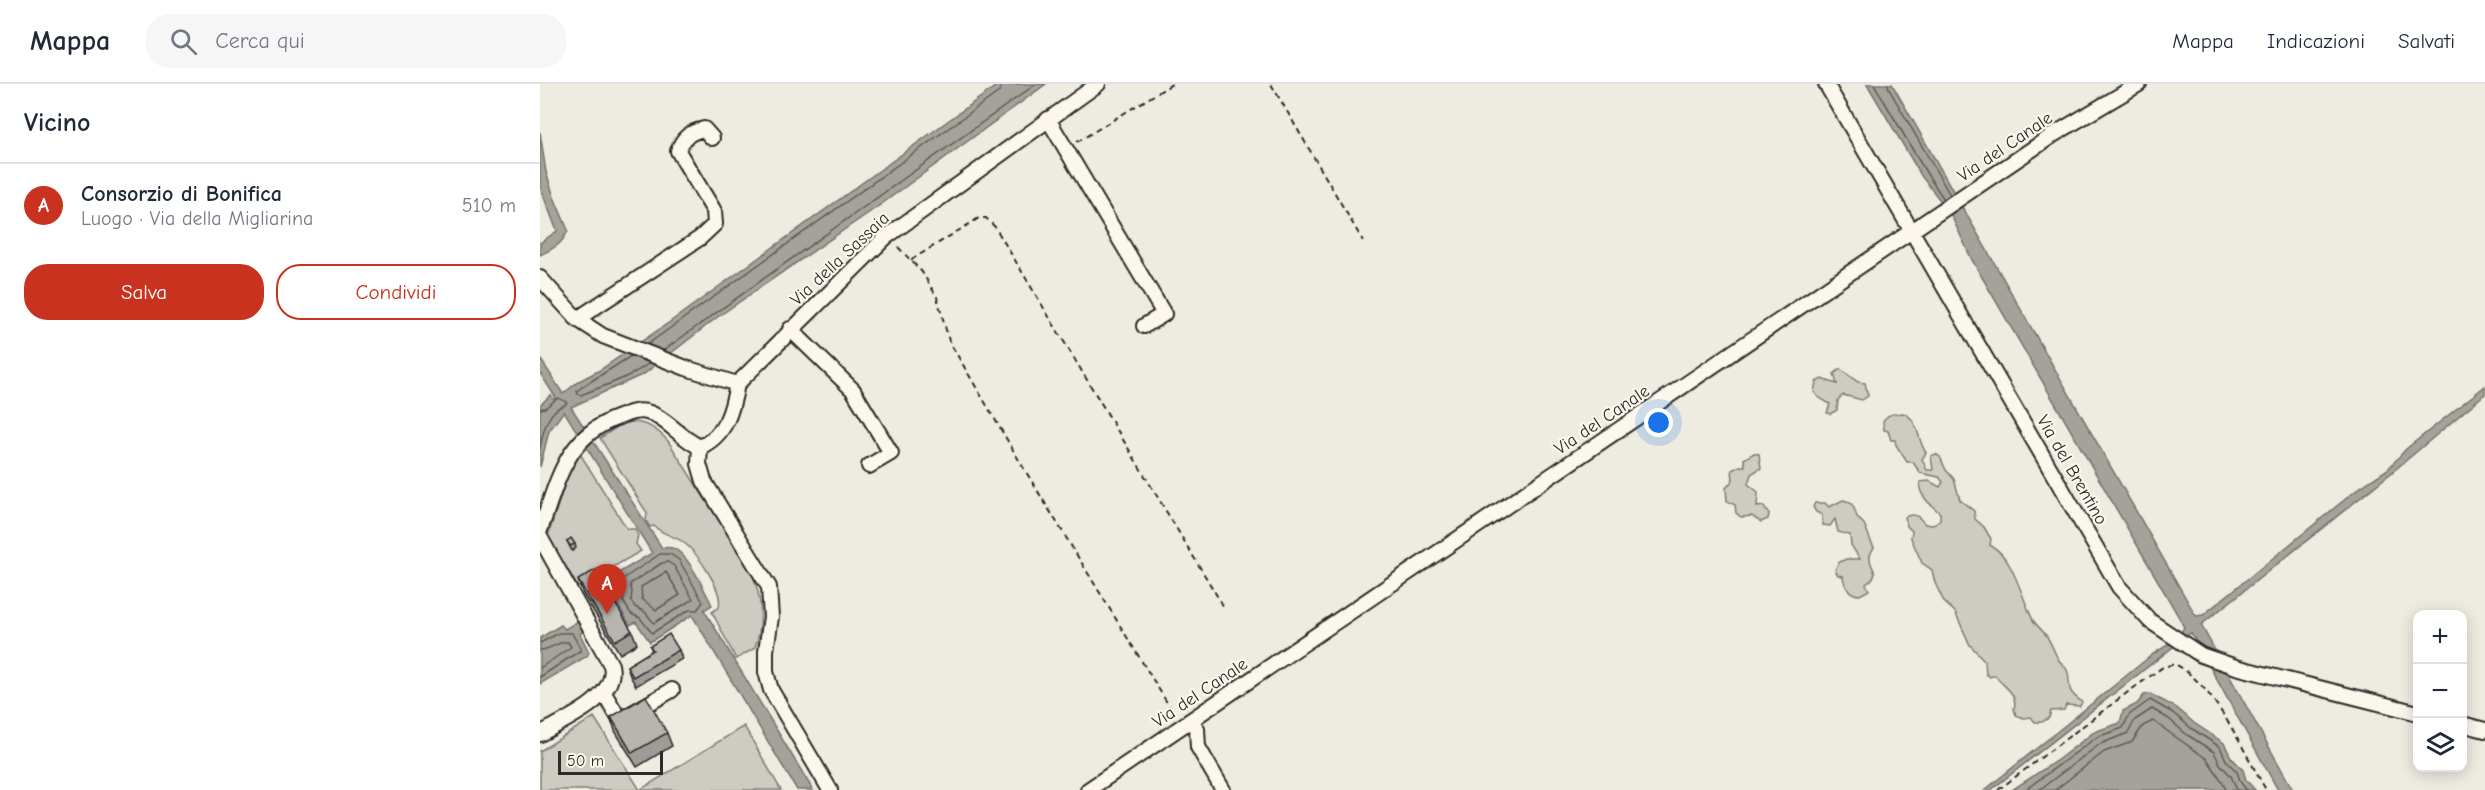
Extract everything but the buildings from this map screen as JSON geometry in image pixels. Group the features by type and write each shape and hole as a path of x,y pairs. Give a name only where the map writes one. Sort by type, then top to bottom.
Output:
{"street":[{"name":"Via della Sassaia","path":"737,384 790,329 886,237 1098,84"},
{"name":"Via del Brentino","path":"1826,84 2119,587 2150,621 2201,655 2236,668 2413,712"},
{"name":"Via del Canale","path":"1088,790 2053,135 2139,84"},
{"path":"1048,119 1164,314 1144,326"},
{"path":"577,319 700,238 715,224 714,211 678,151 681,141 692,132 704,129 712,138"},
{"path":"540,278 577,319 603,336 686,368 737,384 732,410 721,433 711,442 700,447 689,442 666,422 641,411 608,421 594,430 578,442 568,457 540,530"},
{"path":"790,329 853,390 891,453 869,466"},
{"path":"700,447 699,464 704,481 769,588 771,616 766,651 766,672 771,690 830,790"},
{"path":"540,537 612,666 613,676 604,693 597,700 540,734"},
{"path":"604,693 620,720 672,690"},
{"path":"1186,724 1197,729 1198,747 1223,790"},
{"path":"2467,725 2485,730"}],"path":[{"path":"1066,148 1172,84"},
{"path":"1271,84 1363,241"},
{"path":"911,260 979,218 986,218 995,227 1226,609"},
{"path":"886,237 922,272 937,297 949,341 1023,467 1186,724"},
{"path":"1998,790 2163,667 2175,664 2186,670 2213,698 2266,790"}],"shaded area":[{"path":"1840,369 1858,382 1865,383 1868,396 1862,400 1843,395 1838,400 1837,410 1830,414 1827,413 1830,404 1814,392 1816,382 1822,379 1837,384 1834,374"},
{"path":"1903,413 1915,425 1926,453 1922,459 1927,470 1933,470 1931,456 1936,454 1940,457 1946,470 1954,479 1960,500 1974,511 1975,519 1984,527 1991,539 1990,545 1998,551 2011,568 2033,620 2047,637 2058,659 2067,670 2070,689 2082,702 2080,706 2066,705 2064,710 2051,711 2049,718 2042,722 2035,722 2031,717 2024,718 2016,715 2012,694 1995,675 1990,677 1986,674 1985,661 1970,645 1955,612 1944,602 1932,570 1922,563 1911,538 1912,531 1907,526 1905,517 1912,515 1919,517 1925,524 1932,525 1940,520 1940,513 1921,491 1920,482 1929,481 1940,487 1943,482 1939,477 1920,473 1913,462 1907,462 1895,440 1891,440 1888,431 1884,430 1883,421 1887,417"},
{"path":"632,422 652,427 668,441 751,571 758,590 760,628 755,648 736,659 712,612 719,607 719,600 708,572 683,542 654,526 650,527 646,521 647,513 600,438 620,425"},
{"path":"579,452 627,529 635,529 638,535 636,544 641,551 578,587 548,536 571,465"},
{"path":"1754,453 1759,454 1761,468 1751,474 1748,484 1758,492 1757,507 1763,506 1769,514 1768,519 1761,522 1752,516 1741,517 1736,513 1735,505 1727,501 1726,488 1733,480 1732,470 1745,466 1744,459"},
{"path":"1843,500 1853,506 1874,547 1870,560 1875,573 1866,584 1869,590 1860,595 1850,592 1843,576 1838,575 1835,570 1838,563 1846,559 1860,559 1851,545 1850,535 1838,532 1835,519 1830,526 1823,525 1822,515 1813,507 1815,503 1825,503 1829,507"},
{"path":"594,717 640,790 540,790 540,751"},
{"path":"744,726 781,790 640,790"}],"water":[{"path":"999,84 1046,84 883,203 719,316 644,374 571,407 662,548 678,551 695,572 712,605 704,610 813,790 797,790 692,615 650,642 636,622 630,625 613,597 619,593 610,578 652,553 564,411 549,431 540,467 540,405 551,395 554,400 556,398 540,373 540,358 563,394 579,381 600,370 674,319"},
{"path":"1867,84 1892,84 2196,616 2203,615 2359,488 2388,469 2406,449 2485,386 2485,394 2390,474 2201,625 2293,790 2278,790 2191,633 1991,790 1985,790 2153,654 2174,641 2184,628 1972,260 1950,213 1922,177"},
{"path":"540,132 546,172 568,230 557,246 540,255 540,243 557,231 540,187"},
{"path":"580,620 585,630 580,634 589,652 587,656 540,684 540,638 561,625 565,629"},
{"path":"2150,694 2177,708 2194,723 2224,743 2231,757 2243,770 2246,780 2255,790 2012,790 2094,732 2120,723 2123,711 2137,704 2144,695"}],"place":[{"name":"Consorzio di Bonifica","path":"607,614"}]}
